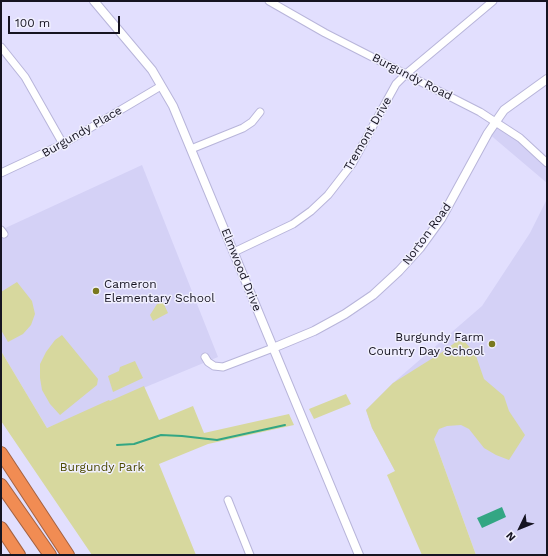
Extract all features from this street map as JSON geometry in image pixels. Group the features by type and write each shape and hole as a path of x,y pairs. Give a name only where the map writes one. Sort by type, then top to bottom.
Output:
{"highway":[{"path":"1,453 68,555"},
{"path":"1,484 50,555"},
{"path":"1,528 19,555"}],"street":[{"name":"Elmwood Drive","path":"94,1 142,58 173,106 360,555"},
{"name":"Burgundy Road","path":"269,1 325,33 496,122 520,138 547,163"},
{"name":"Tremont Drive","path":"234,252 293,224 311,211 328,195 352,164 396,84 493,1"},
{"path":"1,47 25,77 63,144"},
{"name":"Norton Road","path":"205,357 208,362 214,366 223,367 314,331 345,314 373,295 399,271 420,248 441,219 496,122 508,105 547,79"},
{"name":"Burgundy Place","path":"1,173 63,144 161,86"},
{"path":"191,149 243,128 252,122 260,112"},
{"path":"228,500 250,555"}],"shaded area":[{"path":"496,122 547,164 547,183 488,133"},
{"name":"Cameron Elementary School","path":"142,165 218,357 47,428 1,351 1,230"},
{"name":"Burgundy Farm Country Day School","path":"547,199 547,555 476,555 434,439 395,471 372,428 366,410 393,383 482,306 530,233"},
{"path":"502,507 506,517 482,528 477,518"}],"green space":[{"path":"17,282 32,301 35,314 31,325 23,334 8,342 1,330 1,292"},
{"path":"163,302 168,313 153,321 150,315 157,304"},
{"path":"62,335 98,379 97,385 60,415 50,404 42,390 40,364 46,352 55,340"},
{"path":"457,341 465,342 475,353 484,379 504,396 509,411 525,435 509,460 484,448 469,429 461,425 447,426 439,429 434,439 476,555 422,555 387,475 395,471 372,428 366,410 393,383 444,351"},
{"name":"Burgundy Park","path":"1,351 47,428 144,386 159,420 193,406 204,433 289,414 294,425 208,444 159,464 196,555 92,555 1,421"},
{"path":"135,361 143,378 113,392 108,376 119,371 120,367"},
{"path":"346,394 351,404 314,419 309,409"}],"waterway":[{"path":"117,445 134,444 161,435 217,440 285,425"}],"place":[{"name":"Cameron Elementary School","path":"96,291"},
{"name":"Burgundy Farm Country Day School","path":"492,344"}]}
